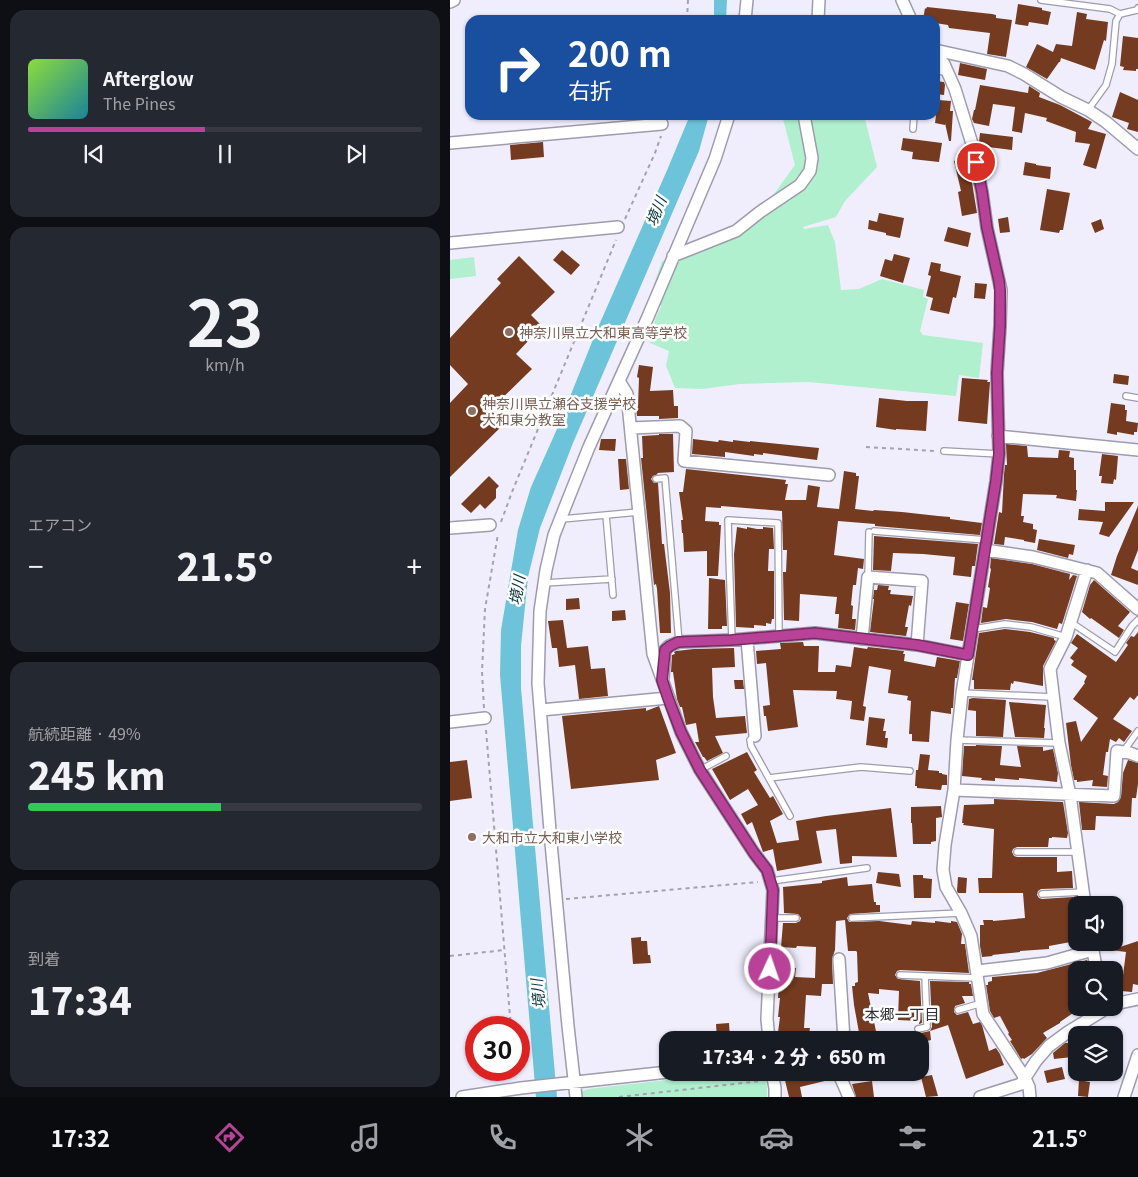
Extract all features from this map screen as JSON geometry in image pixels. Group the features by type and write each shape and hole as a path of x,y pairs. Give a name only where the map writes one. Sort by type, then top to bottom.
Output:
{"street":[{"path":"450,2 454,0"},
{"path":"746,15 747,0"},
{"path":"818,15 819,0"},
{"path":"902,0 909,15"},
{"path":"940,53 1008,66 1061,97 1088,110 1106,122 1138,149"},
{"path":"940,59 955,89 973,148 1000,290 997,373 999,454 962,693 954,790 943,870 946,887 961,913 971,936 983,1014 1025,1078 1029,1087 1030,1097"},
{"path":"576,1097 573,1082 538,683 540,611 546,570 554,535 562,519 589,447 647,319 715,159 727,120"},
{"path":"673,256 736,231 760,212 800,186 810,171 812,158 805,120"},
{"path":"450,143 662,124"},
{"path":"450,243 618,227"},
{"path":"619,381 627,394 653,654 681,732 700,770 767,870 771,881 773,890 767,1019 768,1031"},
{"path":"631,428 680,426 686,431 684,460 829,475"},
{"path":"998,436 1138,450"},
{"path":"450,528 490,524"},
{"path":"986,545 1097,573 1138,609"},
{"path":"1084,896 1070,795 1059,743 1050,669 1072,623 1087,570"},
{"path":"862,639 868,578 922,581 917,645"},
{"path":"662,680 665,650 678,642 732,640 815,633 917,645 968,655"},
{"path":"747,639 754,736"},
{"path":"540,710 668,698"},
{"path":"450,722 485,718"},
{"path":"954,790 1114,796 1117,751 1138,756"},
{"path":"978,974 1047,963 1079,951"},
{"path":"839,959 843,1031"},
{"path":"1123,1002 1138,999"},
{"path":"980,1097 1020,1084 1049,1046 1094,1016"},
{"path":"1124,1097 1138,1055"},
{"path":"462,1097 521,1088 659,1073"},
{"path":"773,1081 775,1097"},
{"path":"842,1081 849,1097"}],"lane":[{"path":"1040,0 1110,9 1120,14 1138,9"},
{"path":"1088,110 1106,85 1112,64 1116,21 1120,14"},
{"path":"940,71 948,72"},
{"path":"913,129 914,120"},
{"path":"1126,396 1138,398"},
{"path":"944,451 999,454"},
{"path":"656,479 664,478 678,642"},
{"path":"562,519 639,512"},
{"path":"606,515 613,595"},
{"path":"732,640 728,520 778,523 779,636"},
{"path":"868,578 872,531 986,545"},
{"path":"544,584 612,579"},
{"path":"1072,623 1115,652 1138,620"},
{"path":"972,629 1005,624 1030,627 1066,637"},
{"path":"962,693 1053,697"},
{"path":"1123,752 1138,731"},
{"path":"754,736 750,740 751,746 790,816"},
{"path":"957,740 1059,743"},
{"path":"700,770 726,756"},
{"path":"769,778 862,767 910,771"},
{"path":"1017,852 1078,852"},
{"path":"771,881 867,868"},
{"path":"1042,894 1083,892"},
{"path":"852,918 961,913"},
{"path":"772,918 796,918"},
{"path":"900,975 978,974"},
{"path":"918,1028 927,1027 925,976"},
{"path":"958,1010 982,1002"}],"path":[{"path":"687,15 688,0"},
{"path":"866,447 944,451"},
{"path":"557,900 771,881"},
{"path":"450,956 505,950"},
{"path":"619,1097 736,1081"}],"green space":[{"path":"783,120 865,120 877,167 845,201 836,217 803,227 804,229 828,225 835,242 841,290 859,289 882,279 924,290 923,297 928,299 920,331 923,335 983,343 979,378 959,375 956,396 808,382 740,384 702,389 675,388 666,366 669,351 650,343 655,319 661,307 654,284 662,261 706,249 768,202 795,165"},
{"path":"474,257 476,276 450,279 450,260"},
{"path":"659,1081 766,1081 767,1097 581,1097 580,1092 588,1089"}],"water":[{"path":"714,0 727,0 726,15 714,15"},
{"name":"境川","path":"688,120 708,120 699,151 573,443 540,528 528,577 521,646 521,688 557,1097 536,1097 500,675 501,630 518,530 531,487 557,429 596,332"}],"building":[{"path":"1018,4 1042,8 1042,10 1051,12 1048,25 1029,22 1028,26 1015,24"},
{"path":"927,7 992,14 996,15 996,18 1012,20 1006,57 987,54 990,33 949,28 948,25 940,24 940,15 924,15"},
{"path":"1077,12 1087,14 1086,19 1108,22 1106,41 1104,40 1095,70 1061,58 1047,79 1026,67 1037,44 1053,52 1056,44 1072,46"},
{"path":"1123,36 1138,38 1138,69 1136,71 1123,70 1124,67 1120,66"},
{"path":"960,63 987,69 985,80 958,75"},
{"path":"940,82 944,82 945,85 944,95 940,95"},
{"path":"980,85 1028,93 1029,86 1040,93 1039,97 1060,105 1092,122 1088,129 1106,134 1096,169 1083,165 1090,144 1075,142 1076,132 1046,121 1047,118 1025,113 1022,133 1012,131 1015,107 993,104 989,126 974,123 972,119"},
{"path":"1120,92 1138,100 1138,132 1127,129 1129,123 1112,117"},
{"path":"940,100 951,101 950,111 953,111 951,141 949,141 945,123 945,125 935,123 935,120 940,120"},
{"path":"980,133 1013,137 1012,150 980,146"},
{"path":"903,138 942,143 939,162 912,159 913,152 901,150"},
{"path":"543,142 544,157 511,160 510,145"},
{"path":"968,158 977,213 962,216 958,192 961,191 954,161"},
{"path":"1025,162 1051,167 1050,179 1023,175"},
{"path":"1047,189 1070,193 1063,230 1060,230 1059,233 1040,230"},
{"path":"879,213 904,218 900,238 868,229 869,220 877,222"},
{"path":"1008,217 1010,232 1000,233 998,219"},
{"path":"1101,219 1104,229 1095,233 1091,223"},
{"path":"948,227 971,233 968,247 944,241"},
{"path":"562,250 580,265 571,275 553,260"},
{"path":"894,254 910,258 903,283 880,276 885,259 892,261"},
{"path":"519,256 555,292 531,315 542,326 516,354 532,369 490,410 505,423 450,477 450,403 468,384 450,365 450,338 501,283 497,279"},
{"path":"931,262 941,264 940,271 961,276 956,298 953,297 949,314 930,310 933,298 926,296 931,276 928,275"},
{"path":"975,283 987,284 985,299 974,298"},
{"path":"639,365 653,367 650,391 673,390 674,406 678,406 678,418 659,419 659,416 637,416 639,378 637,377"},
{"path":"1114,374 1129,376 1128,385 1113,383"},
{"path":"962,378 988,380 987,382 990,382 987,424 958,421"},
{"path":"879,398 928,401 926,431 876,427"},
{"path":"1111,403 1125,405 1125,410 1127,410 1126,421 1138,423 1137,432 1134,432 1134,435 1117,432 1117,435 1107,433"},
{"path":"673,434 674,472 657,473 651,479 654,483 658,483 662,544 664,544 670,593 671,633 660,633 657,589 656,584 654,585 641,458 643,458 642,436"},
{"path":"601,439 616,439 615,451 599,450"},
{"path":"693,439 718,442 719,440 733,442 733,440 750,441 819,448 817,460 763,453 763,455 754,454 754,456 725,452 725,457 692,454"},
{"path":"1006,444 1027,446 1028,457 1058,458 1059,450 1070,451 1069,457 1074,458 1077,490 1076,501 1056,498 1057,495 1023,494 1021,516 1024,516 1023,522 1033,524 1033,529 1037,530 1035,543 1005,537 1004,545 994,544 999,512 1002,513 1004,474 1005,465 1007,465"},
{"path":"1102,454 1118,456 1116,480 1114,479 1113,484 1101,483 1102,476 1099,476"},
{"path":"618,459 626,459 629,489 620,490"},
{"path":"686,469 786,480 785,484 788,484 785,500 806,500 808,485 820,487 817,507 839,509 844,471 856,473 856,476 859,476 855,509 950,517 950,519 982,523 980,535 838,521 834,555 864,559 863,569 858,568 856,585 853,585 851,605 853,606 852,619 856,619 855,630 838,628 839,614 835,614 837,597 800,594 799,621 784,620 783,572 786,572 787,550 783,550 782,511 721,506 721,508 706,507 705,521 719,522 719,525 721,525 718,576 707,576 707,551 684,552 681,520 683,520 679,492 683,492"},
{"path":"489,476 499,486 496,489 496,498 485,509 480,504 471,513 461,504"},
{"path":"1105,502 1134,502 1109,537 1099,534 1103,522 1078,520 1079,509 1105,511"},
{"path":"1138,506 1138,550 1131,568 1138,571 1138,585 1111,575"},
{"path":"737,527 747,529 747,527 757,529 763,529 763,527 773,528 774,549 769,549 768,571 774,571 774,619 772,619 771,624 766,623 766,626 754,625 754,628 736,627 734,554"},
{"path":"874,536 978,544 975,566 972,566 971,577 953,575 955,557 893,553 891,571 873,570"},
{"path":"1039,539 1075,545 1073,555 1069,554 1068,558 1037,550"},
{"path":"991,558 1032,564 1070,574 1069,580 1073,575 1077,576 1062,624 1059,623 1057,629 1032,622 1006,619 981,623 983,607 987,608"},
{"path":"709,578 725,580 727,626 722,626 722,629 708,629"},
{"path":"1094,580 1130,612 1118,626 1124,630 1119,638 1082,612 1090,585"},
{"path":"878,585 889,586 890,594 913,596 911,606 909,605 905,627 908,627 906,636 870,632 874,590 877,590"},
{"path":"579,598 580,609 566,610 566,599"},
{"path":"956,602 969,604 963,641 950,639"},
{"path":"625,610 626,620 612,621 612,611"},
{"path":"563,620 567,648 588,646 591,669 605,668 608,696 579,699 575,665 559,667 557,648 552,648 548,621"},
{"path":"1005,629 1030,632 1054,638 1056,641 1043,666 1043,686 1014,681 1013,684 1011,683 1010,690 974,689 974,680 972,680 979,633"},
{"path":"1138,632 1138,695 1134,700 1130,697 1113,719 1132,731 1124,742 1119,738 1116,742 1110,739 1103,775 1108,776 1107,787 1092,786 1093,780 1077,782 1077,780 1074,780 1071,765 1066,723 1076,721 1081,742 1098,718 1073,699 1085,683 1087,676 1071,665 1074,661 1070,658 1078,648 1071,643 1077,634 1116,662 1128,645 1126,643 1131,636 1134,637"},
{"path":"803,642 804,646 819,646 818,672 835,672 836,665 851,667 854,647 904,651 904,661 935,667 937,657 960,661 957,678 955,678 951,714 931,711 929,742 912,741 912,734 909,734 911,701 907,700 908,696 888,693 891,670 869,666 863,706 866,707 864,721 850,719 852,701 836,699 837,691 793,690 798,727 768,731 763,706 770,705 766,663 757,664 756,651 781,649 780,643"},
{"path":"734,648 735,667 712,668 716,718 745,716 747,733 715,736 723,753 707,761 695,742 699,742 696,723 686,725 682,707 680,707 677,699 673,672 671,672 672,655 676,651"},
{"path":"734,680 743,680 744,689 735,689"},
{"path":"969,699 1006,700 1003,737 976,736 976,711 968,710"},
{"path":"1009,702 1046,705 1044,738 1015,737"},
{"path":"659,706 676,753 656,760 659,780 571,789 562,716 646,708 646,711"},
{"path":"869,717 885,719 883,731 886,731 885,738 888,738 887,748 866,745"},
{"path":"964,746 1002,746 1000,765 1021,767 1017,746 1043,747 1043,751 1053,749 1058,773 1057,782 1019,778 1019,780 995,778 995,781 962,776"},
{"path":"747,752 757,770 754,772 770,798 773,796 783,814 770,821 777,843 799,840 796,821 891,808 897,857 852,856 852,863 840,864 836,829 816,831 822,863 777,871 773,849 763,852 752,822 747,825 741,814 758,805 748,789 730,800 712,769"},
{"path":"920,754 930,755 928,770 939,771 939,773 947,775 947,785 942,785 941,790 917,788 915,786"},
{"path":"467,760 472,798 450,801 450,762"},
{"path":"1128,760 1138,763 1138,784 1136,798 1132,798 1131,817 1096,816 1095,830 1082,830 1079,802 1114,804 1118,802 1121,797 1123,773"},
{"path":"994,799 1063,802 1068,833 1067,838 1052,837 1049,838 1048,847 1017,847 1012,852 1017,857 1057,857 1057,872 1072,871 1073,888 1041,889 1037,895 1042,899 1068,897 1068,942 1049,946 1049,949 982,957 980,925 984,925 983,920 1025,918 1023,893 979,893 978,878 992,878 994,829 963,825 964,805 994,804"},
{"path":"941,806 942,817 936,818 936,841 931,842 931,844 913,844 911,807"},
{"path":"878,872 899,874 901,887 876,883"},
{"path":"913,875 923,875 923,878 932,879 931,898 914,898"},
{"path":"847,877 848,886 872,884 874,902 876,902 876,905 880,905 880,912 850,914 847,918 849,922 879,921 911,925 912,921 957,922 962,934 961,944 965,944 969,973 900,970 895,975 898,979 920,981 922,1023 919,1024 919,1021 898,1020 899,991 879,989 879,994 868,993 876,1031 859,1031 852,986 855,986 855,983 858,982 857,952 848,951 845,920 836,921 835,950 832,959 833,984 822,984 821,996 806,995 804,1028 810,1028 810,1031 778,1031 780,967 796,968 795,977 815,978 816,947 781,947 783,923 796,923 801,918 798,914 784,913 783,887 822,883 822,881"},
{"path":"958,877 967,878 966,893 958,893 957,891"},
{"path":"641,937 641,941 647,941 648,955 650,955 651,963 633,964 631,938"},
{"path":"1138,941 1138,985 1133,984 1132,992 1123,991 1126,952 1118,951 1123,951 1123,946"},
{"path":"1068,965 1069,1016 1043,1033 1047,1038 1032,1054 1021,1059 1010,1041 1012,1040 1000,1016 994,1018 990,1011 986,985 992,981 992,977 1037,973"},
{"path":"930,981 969,982 971,984 973,996 962,996 965,1003 955,1006 954,1012 957,1015 968,1012 973,1024 980,1022 989,1051 996,1048 1004,1065 966,1079 948,1025 930,1031 932,1027"},
{"path":"729,1023 730,1031 716,1031 716,1024"},
{"path":"1065,1043 1068,1043 1068,1057 1054,1059 1053,1053"},
{"path":"1062,1067 1065,1079 1047,1083 1044,1071"},
{"path":"932,1075 938,1096 926,1097 922,1081 929,1081 929,1076"},
{"path":"785,1081 825,1081 800,1087 802,1097 789,1097"},
{"path":"872,1081 874,1097 856,1097 852,1084"},
{"path":"1079,1081 1090,1082 1088,1097 1078,1096"}],"place":[{"name":"神奈川県立大和東高等学校","path":"509,332"},
{"name":"神奈川県立瀬谷支援学校 大和東分教室","path":"472,411"},
{"name":"大和市立大和東小学校","path":"472,837"}],"district":[{"name":"本郷一丁目","path":"902,1013"}],"route":[{"path":"770,969 773,890 771,881 767,870 700,770 681,732 662,680 665,650 678,642 732,640 815,633 917,645 968,655 999,454 997,373 1000,290 976,162"}]}
